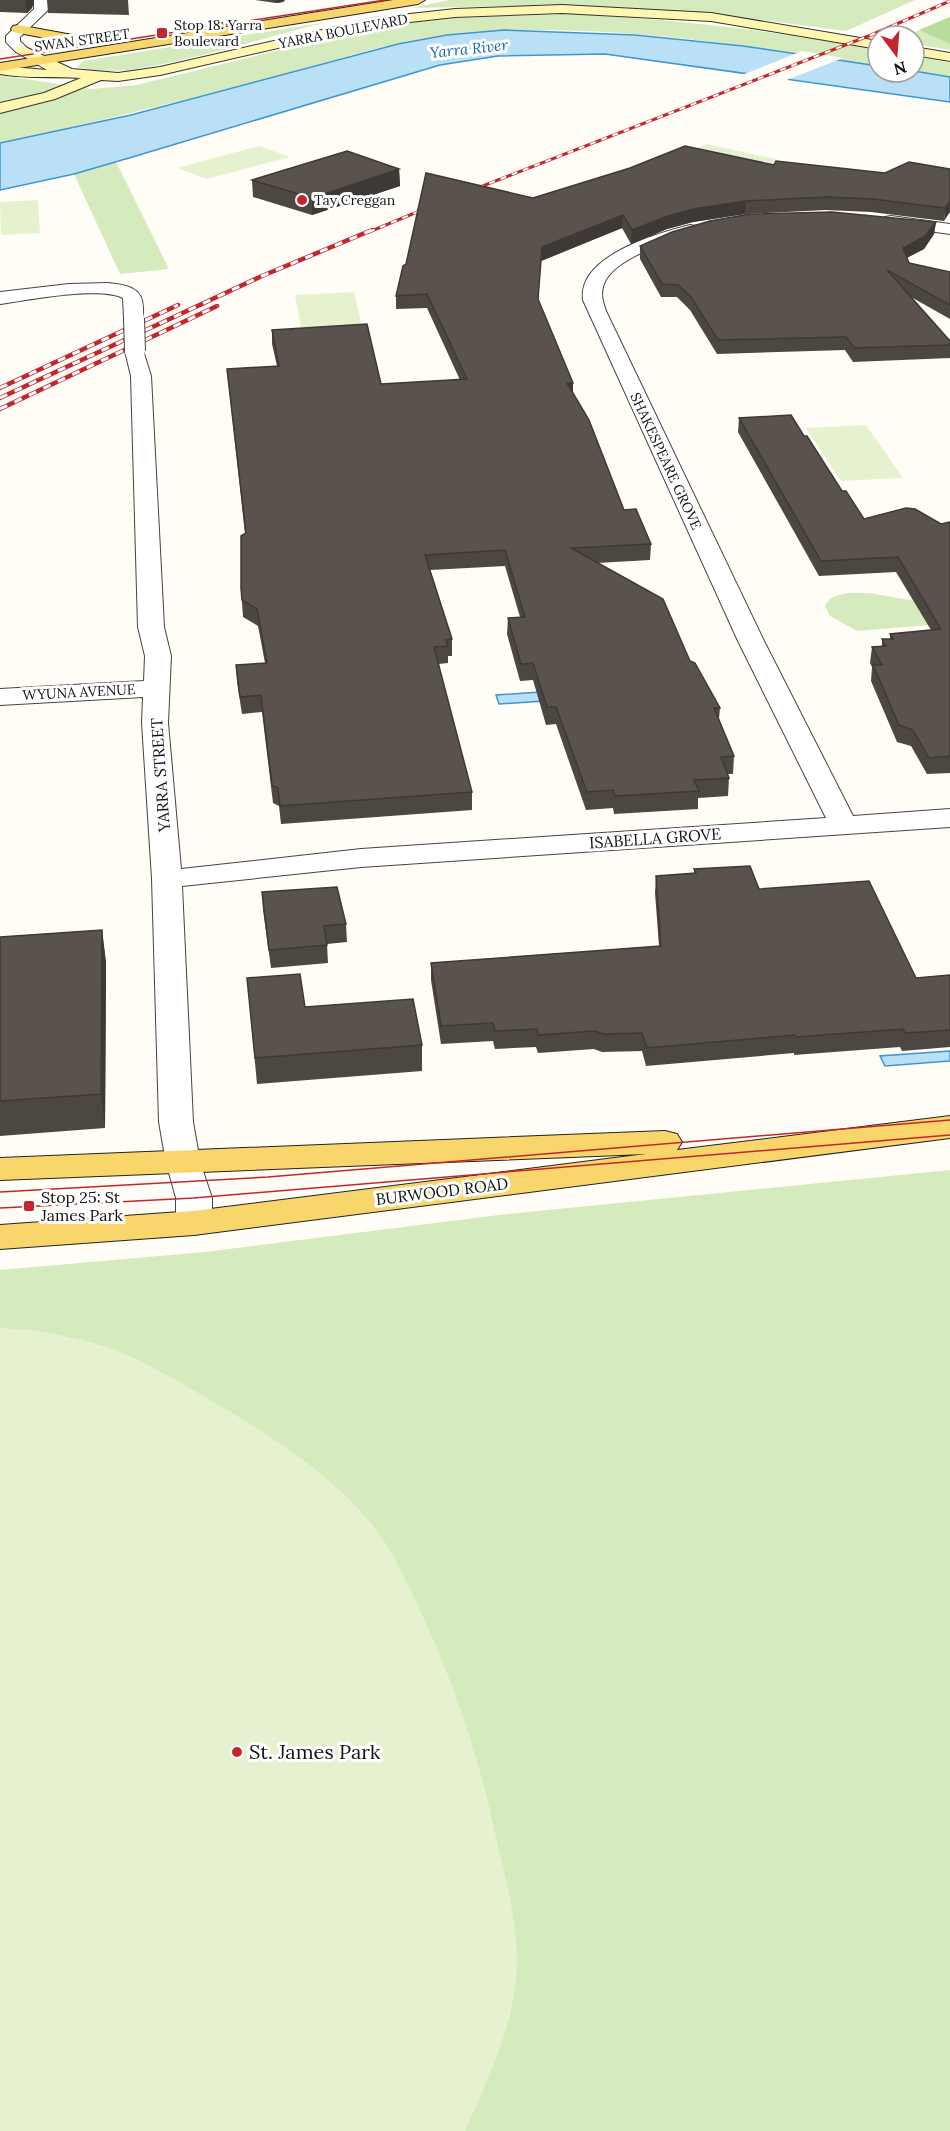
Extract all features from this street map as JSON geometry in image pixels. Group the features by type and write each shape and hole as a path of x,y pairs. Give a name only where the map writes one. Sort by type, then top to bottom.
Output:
{"main road":[{"path":"173,26 357,0"},
{"name":"SWAN STREET","path":"0,68 418,0"},
{"name":"YARRA BOULEVARD","path":"21,48 58,69 79,75 118,77 160,71 374,22 485,11 599,10 711,17 866,43"},
{"name":"SWAN STREET","path":"0,51 83,39 18,29"},
{"path":"926,53 950,57"},
{"path":"0,68 27,74 79,75"},
{"name":"YARRA BOULEVARD","path":"0,108 62,93 79,87 97,76"},
{"name":"BURWOOD ROAD","path":"0,1238 194,1223 950,1127"},
{"name":"BURWOOD ROAD","path":"0,1169 883,1134"}],"street":[{"path":"21,48 13,42 13,36 41,10 42,0"},
{"path":"872,220 950,229"},
{"name":"SHAKESPEARE GROVE","path":"714,226 677,233 644,244 606,269 594,283 592,296 609,338 741,621 844,826"},
{"name":"YARRA STREET","path":"0,298 92,289 117,289 134,298 135,351 141,376 151,627 158,656 155,723 167,870 176,1122 183,1162 194,1198 194,1223"},
{"name":"WYUNA AVENUE","path":"0,697 158,688"},
{"name":"ISABELLA GROVE","path":"167,870 950,818"}],"green space":[{"path":"450,0 915,0 846,31 716,14 615,8 512,6 411,8"},
{"path":"570,14 687,23 866,48 866,64 718,43 611,32 503,31 449,35 383,47 205,95 0,143 0,75 91,89 137,85 353,32 404,23 453,18"},
{"path":"950,17 950,50 926,46 926,27"},
{"path":"950,17 950,44 926,33 926,27"},
{"path":"327,22 153,66 108,71 77,67 83,61"},
{"path":"926,58 950,63 950,77 926,73"},
{"path":"706,144 780,160 781,163 761,172 677,157"},
{"path":"259,146 290,157 207,179 177,168"},
{"path":"116,162 169,269 120,274 74,174"},
{"path":"38,200 40,233 1,235 0,202"},
{"path":"354,292 364,335 303,338 295,295"},
{"path":"866,425 903,478 841,481 806,428"},
{"path":"848,593 869,593 926,603 929,625 857,631 830,616 825,606 832,598"},
{"name":"St. James Park","path":"950,1170 950,2131 0,2131 0,1270 205,1252 499,1215"},
{"name":"St. James Park","path":"0,1328 54,1334 106,1347 140,1361 182,1384 243,1420 318,1471 361,1512 391,1552 432,1636 471,1742 487,1796 515,1930 516,1973 511,2011 494,2064 465,2131 0,2131"}],"water":[{"name":"Yarra River","path":"504,30 635,35 743,46 866,64 866,84 926,84 926,73 950,77 950,102 605,54 498,56 440,65 74,174 0,190 0,143 131,115 398,44 447,35"},
{"path":"555,691 558,700 499,704 496,695"},
{"path":"950,1051 950,1061 885,1066 880,1056"}],"pier":[{"path":"802,51 843,58 784,81 742,75"}],"building":[{"path":"685,146 774,165 776,161 885,173 909,162 950,169 950,201 945,208 873,199 826,197 746,201 693,209 632,230 623,215 542,247 538,299 573,383 567,383 589,420 624,510 636,509 651,544 571,548 663,599 690,661 695,663 720,708 714,708 734,756 721,757 729,778 694,780 699,791 615,796 613,790 587,792 556,707 547,707 533,663 521,664 508,618 525,617 505,550 425,555 452,639 446,640 448,646 434,647 472,792 280,806 278,788 272,785 261,695 240,697 236,665 267,663 257,609 242,600 241,536 246,533 227,369 279,366 272,330 367,324 381,384 467,379 427,294 396,296 403,266 406,264 426,173 533,198 630,168"},
{"path":"347,151 399,169 312,198 252,180"},
{"path":"832,212 936,222 925,236 903,248 909,263 950,272 950,305 887,270 950,341 950,345 854,348 846,337 718,340 691,297 678,285 662,284 640,246 672,232 710,221 750,214"},
{"path":"791,415 842,491 846,491 864,519 906,508 915,509 941,524 950,522 950,756 929,758 913,730 899,725 873,665 882,665 872,647 886,646 882,639 893,639 890,634 941,629 898,557 821,561 739,418"},
{"path":"750,866 759,889 869,881 916,978 950,975 950,1030 905,1033 903,1029 796,1037 795,1035 647,1048 642,1033 603,1034 595,1031 538,1035 537,1029 495,1031 493,1023 441,1026 431,963 661,946 656,876 696,873 694,869"},
{"path":"337,887 346,924 324,926 327,945 269,950 262,892"},
{"path":"102,930 101,1094 0,1101 0,937"},
{"path":"300,974 305,1007 413,999 422,1045 255,1058 247,978"}],"tram line":[{"path":"0,59 385,0"},
{"path":"0,1192 268,1177 950,1120"},
{"path":"0,1208 194,1198 950,1135"}],"railway":[{"path":"467,192 871,35 950,1"},
{"path":"369,232 434,205"},
{"path":"0,398 262,276 372,230"},
{"path":"0,388 178,305"},
{"path":"0,409 217,306"}],"place":[{"name":"Stop 18: Yarra Boulevard","path":"162,33"},
{"name":"Tay Creggan","path":"302,200"},
{"name":"Stop 25: St James Park","path":"29,1206"},
{"name":"St. James Park","path":"237,1752"}]}
